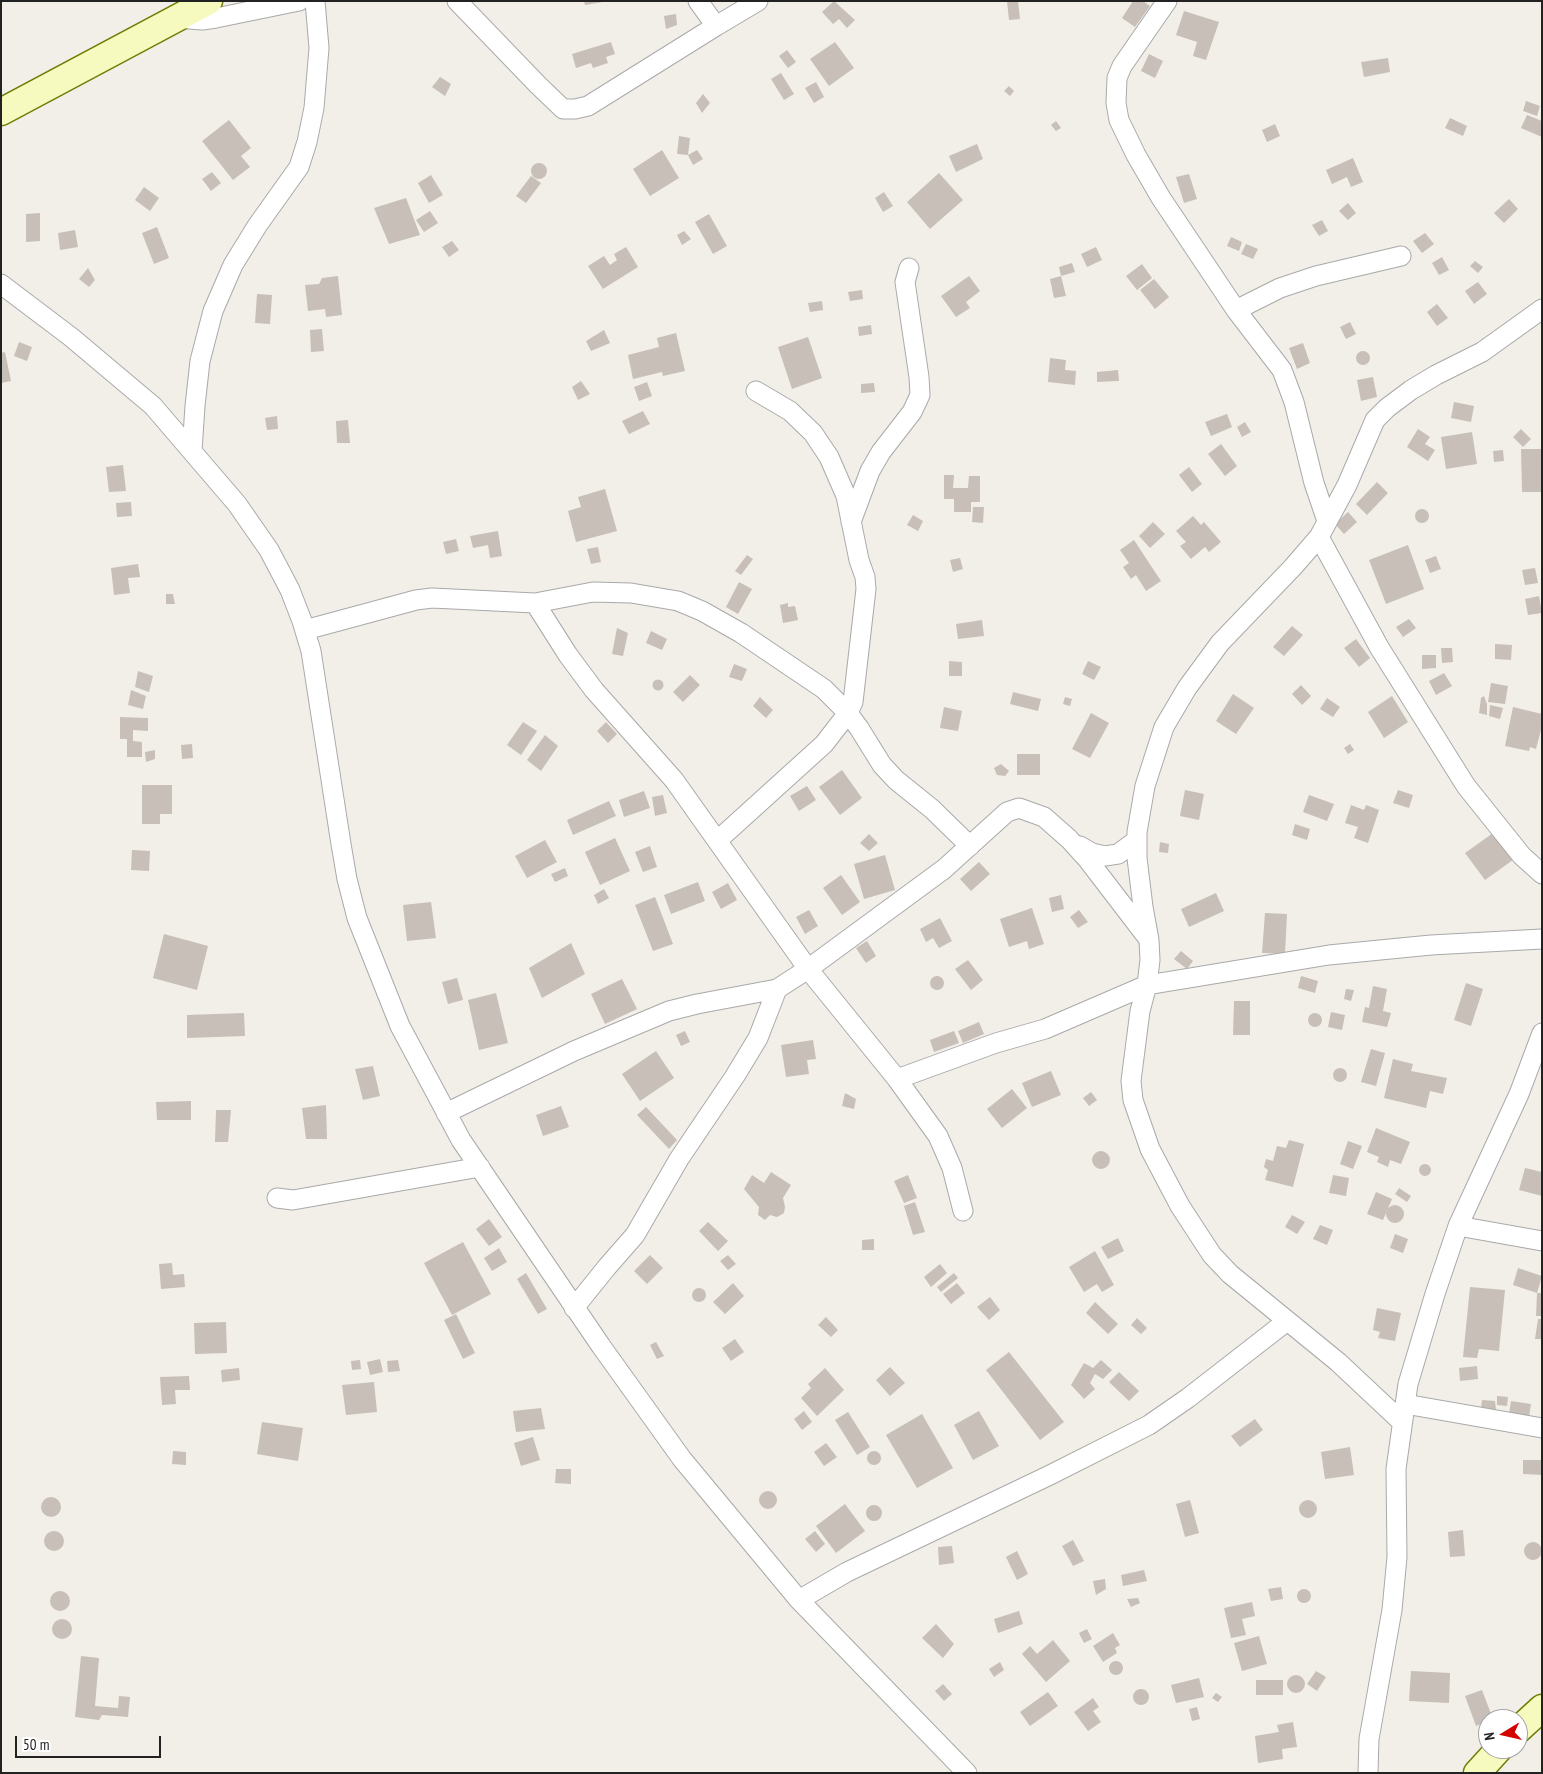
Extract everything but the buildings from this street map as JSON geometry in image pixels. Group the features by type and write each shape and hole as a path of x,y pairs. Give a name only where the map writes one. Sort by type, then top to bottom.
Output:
{"street":[{"path":"1,112 209,1"},
{"path":"177,18 202,20 299,1"},
{"path":"192,452 200,360 213,311 233,265 257,226 299,167 307,142 314,108 319,48 315,1"},
{"path":"456,1 563,109 588,106 758,1"},
{"path":"698,1 716,26"},
{"path":"1167,1 1122,66 1117,78 1116,103 1119,120 1136,155 1161,198 1236,310 1282,370 1294,402 1323,529 1379,647 1466,786 1522,856 1542,874"},
{"path":"1236,310 1280,288 1316,276 1401,256"},
{"path":"851,522 881,452 912,412 920,396 905,282 909,268"},
{"path":"1,284 71,337 153,406 237,504 269,550 290,590 305,630 347,879 357,918 400,1026 461,1140 574,1308 682,1459 799,1600 967,1773"},
{"path":"1402,1422 1338,1362 1230,1274 1212,1254 1180,1206 1150,1149 1133,1100 1131,1081 1140,1011 1147,986 1150,960 1149,940 1137,858 1137,840 1145,786 1164,727 1187,688 1220,643 1293,566 1323,529 1347,485 1375,420 1387,408 1436,375 1482,352 1542,309"},
{"path":"718,840 824,744 848,713 853,702 856,687 866,589 865,577 859,560 846,496 829,457 813,433 790,410 756,391"},
{"path":"305,630 416,600 432,598 535,602 593,592 631,593 678,601 709,615 824,689 848,713 882,765 896,780 932,809 970,846"},
{"path":"535,602 568,655 594,690 674,780 808,969 896,1079 938,1136 952,1168 963,1211"},
{"path":"446,1113 574,1051 669,1011 777,989 808,969 944,869 1007,812 1019,808 1044,817 1069,839 1088,860 1149,940"},
{"path":"1069,839 1092,853 1105,856 1118,854 1137,840"},
{"path":"896,1079 996,1043 1045,1029 1147,986 1329,954 1431,945 1542,939"},
{"path":"574,1308 635,1235 679,1160 758,1038 777,989"},
{"path":"1368,1773 1369,1739 1392,1610 1397,1557 1396,1470 1408,1384 1458,1226 1519,1094 1542,1033"},
{"path":"277,1198 293,1200 480,1167"},
{"path":"1458,1226 1542,1241"},
{"path":"799,1600 856,1568 1050,1475 1149,1425 1188,1398 1287,1321"},
{"path":"1405,1404 1542,1428"},
{"path":"1528,1721 1542,1708"},
{"path":"1477,1773 1490,1759"}]}
